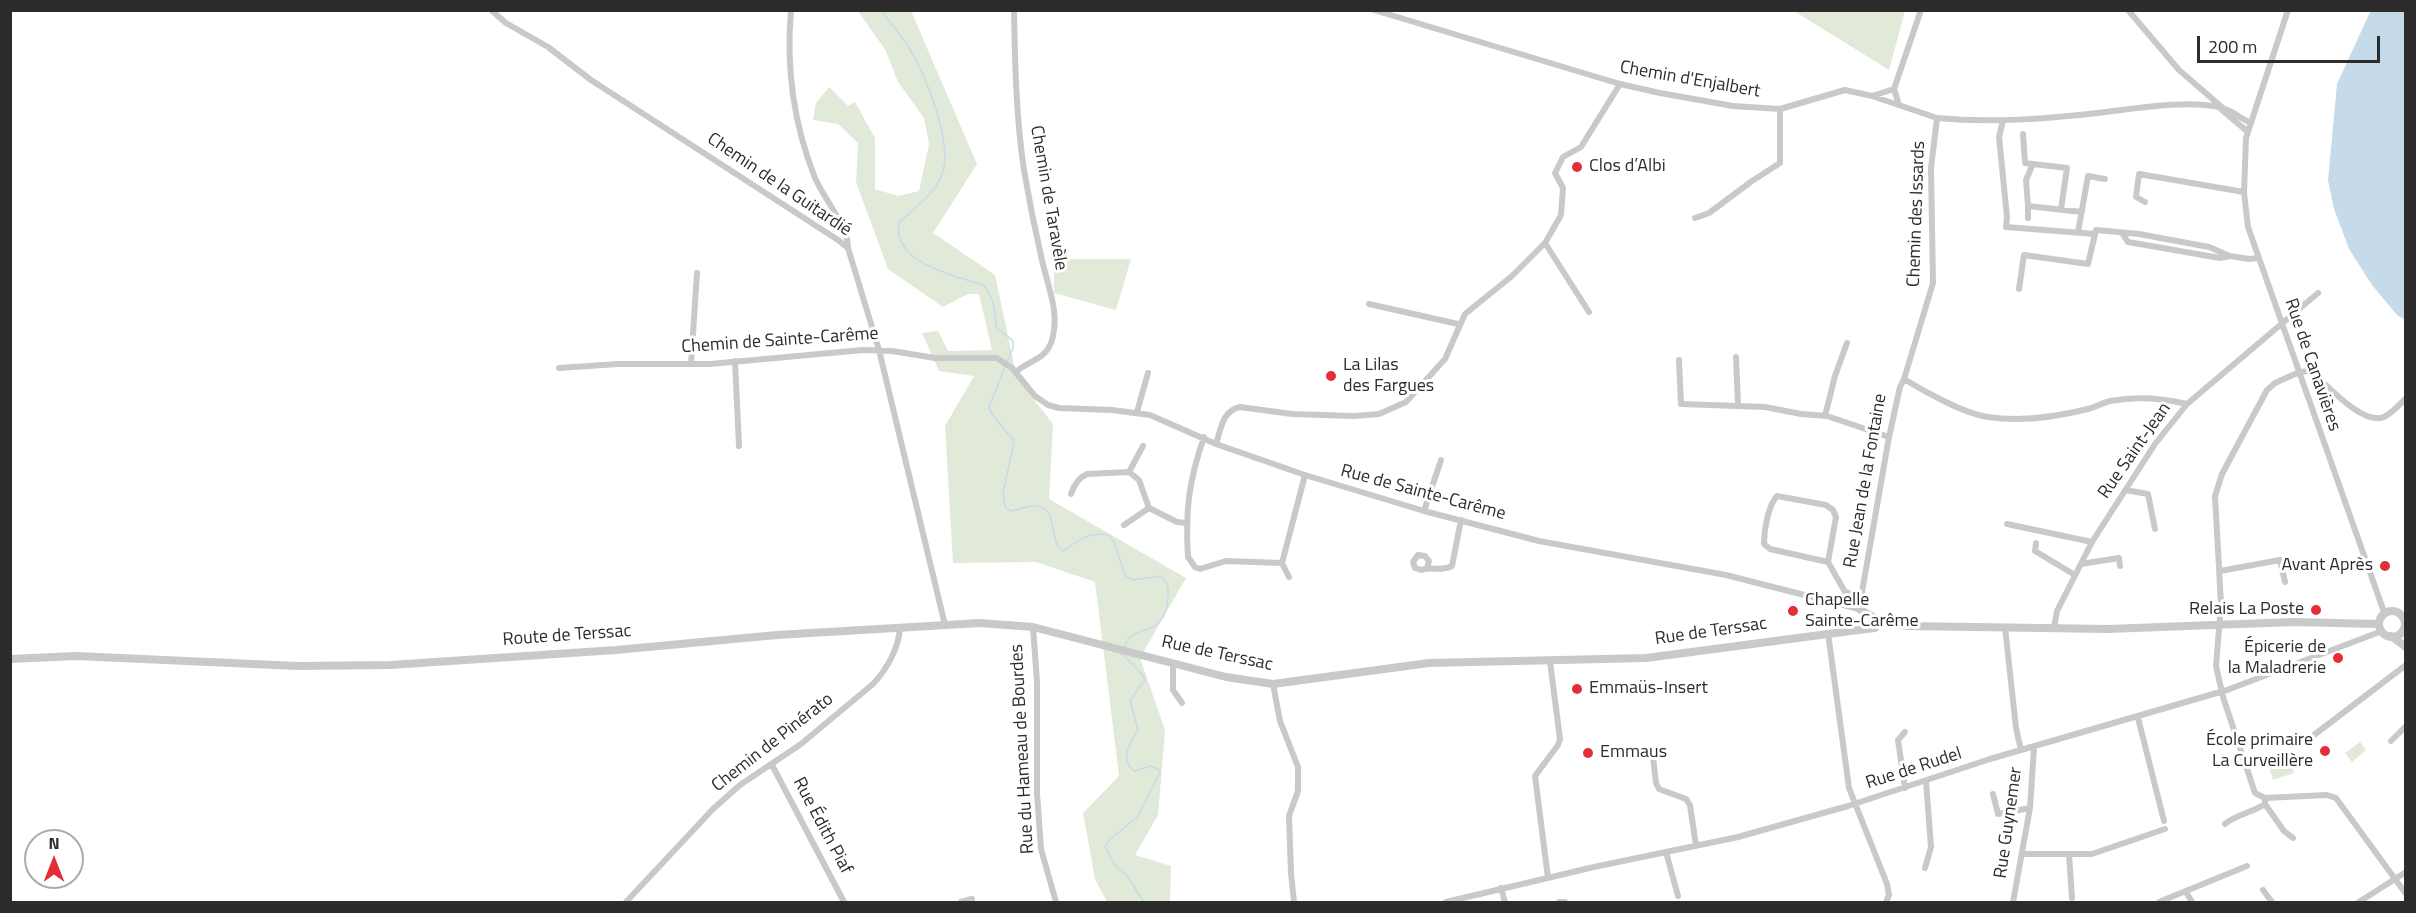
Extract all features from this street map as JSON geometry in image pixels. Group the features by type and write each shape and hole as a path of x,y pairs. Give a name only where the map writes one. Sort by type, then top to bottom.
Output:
{"street":[{"name":"Chemin de la Guitardié","path":"490,10 506,23 548,47 591,80 848,248 879,350 945,625"},
{"path":"792,10 789,51 798,126 816,178 844,231 848,240 848,248"},
{"name":"Chemin de Taravèle","path":"1014,10 1019,136 1041,259 1053,298 1055,323 1052,342 1044,355 1014,370"},
{"name":"Chemin d'Enjalbert","path":"1374,10 1620,84 1733,106 1780,109 1835,91 1845,90 1872,96 1937,118 2002,121 2166,106 2221,108 2251,123"},
{"path":"1899,105 1894,89 1921,10"},
{"path":"2128,10 2179,70 2248,132"},
{"name":"Rue de Canavières","path":"2288,10 2248,132 2244,164 2248,227 2384,612"},
{"path":"1216,444 1226,415 1240,407 1292,414 1354,416 1379,414 1397,407 1415,393 1445,359 1458,324 1465,314 1512,276 1545,243 1561,215 1563,188 1555,173 1563,157 1581,147 1620,84"},
{"path":"1872,96 1894,89"},
{"path":"1695,218 1709,213 1752,181 1780,164 1780,109"},
{"name":"Chemin des Issards","path":"1904,380 1933,284 1931,168 1937,118"},
{"path":"2002,121 1999,137 2006,227 2095,234"},
{"path":"2023,134 2025,163 2067,168 2061,209"},
{"path":"2028,218 2026,180 2033,164"},
{"path":"2145,202 2136,197 2139,174 2244,192"},
{"path":"2078,232 2088,176 2105,179"},
{"path":"2028,206 2082,212"},
{"path":"2019,289 2024,255 2088,264 2096,230 2139,234 2209,247 2230,256 2259,258"},
{"path":"2122,233 2128,242 2220,258 2230,256"},
{"path":"1545,243 1589,312"},
{"path":"2208,256 2209,247"},
{"path":"691,364 697,273"},
{"name":"Rue Saint-Jean","path":"2055,627 2057,610 2092,542 2155,444 2187,404 2318,293"},
{"path":"1369,304 1458,324"},
{"path":"1825,416 1835,376 1847,342"},
{"name":"Chemin de Sainte-Carême","path":"559,369 618,364 691,364 879,350 935,358 990,357 1002,361"},
{"path":"1736,357 1738,405"},
{"path":"1679,360 1681,404 1738,405 1825,416 1889,437"},
{"path":"735,361 738,446"},
{"name":"Rue de Sainte-Carême","path":"1002,361 1014,370 1035,396 1048,405 1068,409 1137,412 1169,421 1216,444 1305,476 1424,511 1539,541 1726,575 1859,609"},
{"path":"1137,412 1148,373"},
{"path":"2293,838 2284,831 2265,801 2255,793 2223,694 2216,657 2221,626 2215,496 2219,480 2267,390 2275,383 2300,373 2313,373 2363,416 2372,418 2385,416 2406,398"},
{"name":"Rue Jean de la Fontaine","path":"1866,629 1864,615 1859,609 1889,437 1900,387 1904,380 1970,412 1987,417 2042,417 2090,408 2108,401 2133,398 2162,398 2187,404"},
{"path":"1204,437 1187,498 1188,557 1195,567 1206,569 1226,561 1282,563"},
{"path":"1129,472 1143,446"},
{"path":"1424,511 1441,460"},
{"path":"1071,494 1073,486 1087,474 1129,472 1139,480 1149,508 1177,522 1186,523"},
{"path":"1289,577 1282,563 1305,476"},
{"path":"2125,490 2148,494 2155,530"},
{"path":"1828,562 1770,549 1764,544 1773,501 1778,496 1826,505 1833,510 1836,518 1828,562 1845,592 1861,596"},
{"path":"1124,525 1149,508"},
{"path":"1427,568 1438,570 1452,566 1461,520"},
{"path":"2007,524 2092,542"},
{"path":"2036,543 2035,551 2075,575"},
{"path":"2081,564 2118,558 2120,566"},
{"path":"2220,571 2280,560 2284,582"},
{"path":"1859,609 1882,622 1907,626 2108,629 2293,622 2380,627 2406,646"},
{"path":"2380,627 2384,612 2395,612 2402,617 2406,646"},
{"name":"Rue de Terssac","path":"1123,650 1226,677 1273,684 1412,665 1646,658 1875,628 1882,622"},
{"name":"Route de Terssac","path":"10,659 88,656 297,666 380,665 900,627 1001,624 1033,627 1123,650"},
{"path":"2391,636 2398,636 2405,626"},
{"name":"Chemin de Pinérato","path":"627,903 713,809 740,785 801,744 877,679 893,654 900,627"},
{"name":"Rue du Hameau de Bourdes","path":"1033,627 1037,682 1037,793 1041,849 1056,903"},
{"path":"2005,627 2016,728 2021,750"},
{"name":"Rue de Rudel","path":"1446,903 1501,888 1767,830 1856,804 2021,750 2223,694 2380,627"},
{"path":"1828,633 1849,788 1887,884 1889,895 1886,903"},
{"path":"1548,878 1535,776 1560,740 1550,662"},
{"path":"1173,663 1173,690 1182,703"},
{"path":"2314,735 2406,665"},
{"path":"1273,684 1280,721 1298,767 1298,790 1289,816 1294,903"},
{"path":"2022,854 2102,852 2164,825 2138,718"},
{"path":"2391,741 2406,726"},
{"path":"1905,732 1898,740 1905,789"},
{"name":"Rue Guynemer","path":"2013,903 2030,808 2034,747"},
{"path":"1653,757 1656,783 1659,789 1686,799 1690,805 1696,846"},
{"name":"Rue Édith Piaf","path":"772,765 844,903"},
{"path":"1925,868 1931,847 1926,781"},
{"path":"1993,794 1998,814 2030,808"},
{"path":"2225,824 2231,819 2254,811 2265,801 2327,795 2336,798 2406,894"},
{"path":"1666,852 1678,896"},
{"path":"2069,854 2072,898"},
{"path":"2158,903 2247,866"},
{"path":"2359,903 2406,872"},
{"path":"1501,888 1505,903"},
{"path":"2263,890 2272,903"},
{"path":"2186,892 2192,903"},
{"path":"962,903 972,899"},
{"path":"1559,903 1564,903"}],"green space":[{"path":"858,11 911,11 977,164 933,233 995,275 1017,378 1053,424 1049,499 1186,578 1140,658 1165,730 1158,815 1135,855 1171,866 1170,902 1107,902 1095,879 1083,813 1119,776 1095,582 1036,562 953,563 945,426 974,376 939,371 922,333 938,331 948,351 992,350 979,294 968,294 943,307 888,269 856,182 858,143 838,124 813,120 816,103 829,87 848,106 855,102 875,138 875,189 898,196 919,191 929,144 924,118 898,82 886,51"},
{"path":"1794,11 1905,11 1889,70"},
{"path":"1054,259 1131,259 1116,310 1054,293"},
{"path":"2360,742 2366,750 2352,762 2345,753"},
{"path":"2290,761 2294,773 2273,780 2269,767"}],"water":[{"path":"2371,10 2405,11 2405,320 2397,315 2372,285 2349,249 2334,209 2328,180 2337,84"}],"waterway":[{"path":"881,10 915,59 929,90 944,143 945,158 940,179 918,206 899,223 899,237 905,248 928,266 983,285 992,300 996,327 1013,341 1013,348 1007,362"},
{"path":"1005,367 989,407 1014,441 1003,494 1005,507 1011,511 1032,506 1043,508 1048,512 1058,547 1063,551 1079,540 1090,536 1109,535 1114,542 1126,577 1133,580 1161,576 1167,583 1166,611 1161,620 1156,625 1135,634 1124,647"},
{"path":"1122,654 1143,675 1145,680 1130,700 1138,730 1127,751 1127,761 1134,771 1150,766 1158,769 1160,773 1137,817 1107,842 1105,847 1114,864 1128,877 1144,902"}],"place":[{"name":"Clos d’Albi","path":"1577,167"},
{"name":"La Lilas des Fargues","path":"1331,376"},
{"name":"Avant Après","path":"2385,566"},
{"name":"Relais La Poste","path":"2316,610"},
{"name":"Chapelle Sainte-Carême","path":"1793,611"},
{"name":"Épicerie de la Maladrerie","path":"2338,658"},
{"name":"Emmaüs-Insert","path":"1577,689"},
{"name":"École primaire La Curveillère","path":"2325,751"},
{"name":"Emmaus","path":"1588,753"}]}
